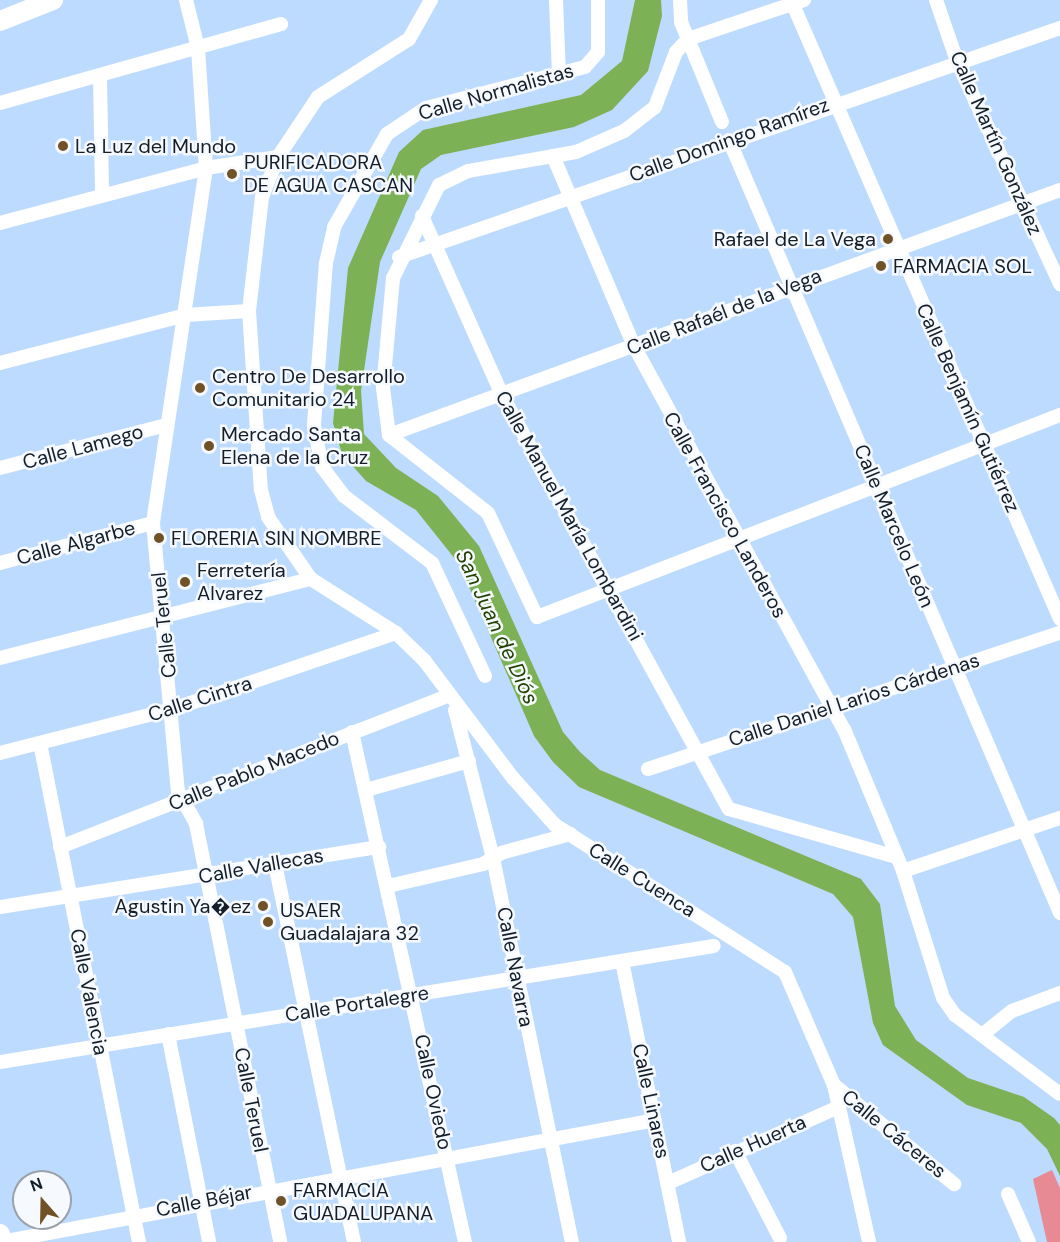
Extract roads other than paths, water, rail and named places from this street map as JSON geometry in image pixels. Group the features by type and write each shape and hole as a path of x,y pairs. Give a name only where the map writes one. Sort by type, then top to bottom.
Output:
{"street":[{"path":"0,21 53,0"},
{"name":"Calle Teruel","path":"186,0 198,48 206,168 153,523 182,800 193,815 280,1242"},
{"path":"0,658 311,579 268,517 261,490 249,311 262,197 278,157 318,97 409,39 431,0"},
{"path":"556,0 559,76"},
{"name":"Calle Normalistas","path":"485,676 432,563 344,496 322,467 314,425 326,263 334,227 378,146 400,123 426,108 559,76 585,67 598,52 598,0"},
{"path":"680,0 688,39 722,122"},
{"name":"Calle Martín González","path":"936,0 957,61 1023,204 1054,255 1060,284"},
{"path":"796,1 688,39 676,52 648,115 624,131 553,156 457,174 439,185 399,257 383,388 389,435 488,513 537,617 609,592 1060,415"},
{"name":"Calle Benjamín Gutiérrez","path":"796,1 834,102 1060,619"},
{"path":"0,103 281,24"},
{"name":"Calle Domingo Ramírez","path":"399,257 834,102 1060,28"},
{"path":"100,76 102,196"},
{"name":"Calle Marcelo León","path":"729,140 1060,913"},
{"name":"Calle Francisco Landeros","path":"553,156 634,346 737,540 831,705 903,871"},
{"path":"0,223 206,168 278,157"},
{"name":"Calle Rafaél de la Vega","path":"389,435 1060,190"},
{"name":"Calle Manuel María Lombardini","path":"422,216 502,395 729,809 896,857"},
{"path":"0,363 185,315 249,311"},
{"name":"Calle Lamego","path":"0,468 166,425"},
{"name":"Calle Algarbe","path":"0,563 153,523"},
{"name":"Calle Cuenca","path":"311,579 396,633 449,694 534,803 570,834 781,968 834,1085 869,1242"},
{"name":"Calle Cintra","path":"0,753 172,710 396,633"},
{"name":"Calle Daniel Larios Cárdenas","path":"648,769 831,705 1060,633"},
{"name":"Calle Pablo Macedo","path":"60,847 449,694"},
{"name":"Calle Navarra","path":"449,694 469,761 493,858 572,1242"},
{"name":"Calle Oviedo","path":"352,732 413,995 465,1242"},
{"name":"Calle Valencia","path":"40,743 139,1242"},
{"path":"366,790 469,761"},
{"path":"1060,818 903,871 943,998 982,1035 1060,1094"},
{"path":"388,886 493,858 570,834"},
{"name":"Calle Vallecas","path":"0,908 379,847"},
{"path":"275,864 354,1242"},
{"name":"Calle Portalegre","path":"0,1062 99,1044 714,946"},
{"name":"Calle Linares","path":"622,961 678,1242"},
{"path":"982,1035 1012,1011 1060,993"},
{"path":"168,1034 209,1242"},
{"name":"Calle Cáceres","path":"834,1085 954,1184"},
{"name":"Calle Huerta","path":"668,1183 735,1151 839,1107"},
{"name":"Calle Béjar","path":"1,1242 269,1188 655,1120"},
{"path":"735,1151 780,1238"},
{"path":"1008,1194 1029,1242"},
{"path":"0,1234 1,1242"}],"water":[{"name":"San Juan de Diós","path":"635,0 661,0 662,16 648,71 612,110 574,127 441,155 421,169 380,262 361,391 364,434 396,468 438,496 479,546 563,732 580,752 600,770 861,879 880,904 895,1006 916,1040 968,1078 1024,1097 1054,1118 1060,1125 1060,1176 1047,1149 1021,1123 967,1105 883,1045 873,1023 853,917 833,894 579,787 553,762 534,736 459,564 416,510 366,481 342,454 333,423 348,268 399,152 423,130 581,95 622,61"}],"place":[{"name":"La Luz del Mundo","path":"63,146"},
{"name":"PURIFICADORA DE AGUA CASCAN","path":"232,174"},
{"name":"Rafael de La Vega","path":"888,239"},
{"name":"FARMACIA SOL","path":"881,266"},
{"name":"Centro De Desarrollo Comunitario 24","path":"200,388"},
{"name":"Mercado Santa Elena de la Cruz","path":"209,446"},
{"name":"FLORERIA SIN NOMBRE","path":"159,538"},
{"name":"Ferretería Alvarez","path":"185,582"},
{"name":"Agustin Ya�ez","path":"263,906"},
{"name":"USAER Guadalajara 32","path":"268,922"},
{"name":"FARMACIA GUADALUPANA","path":"281,1201"}]}
